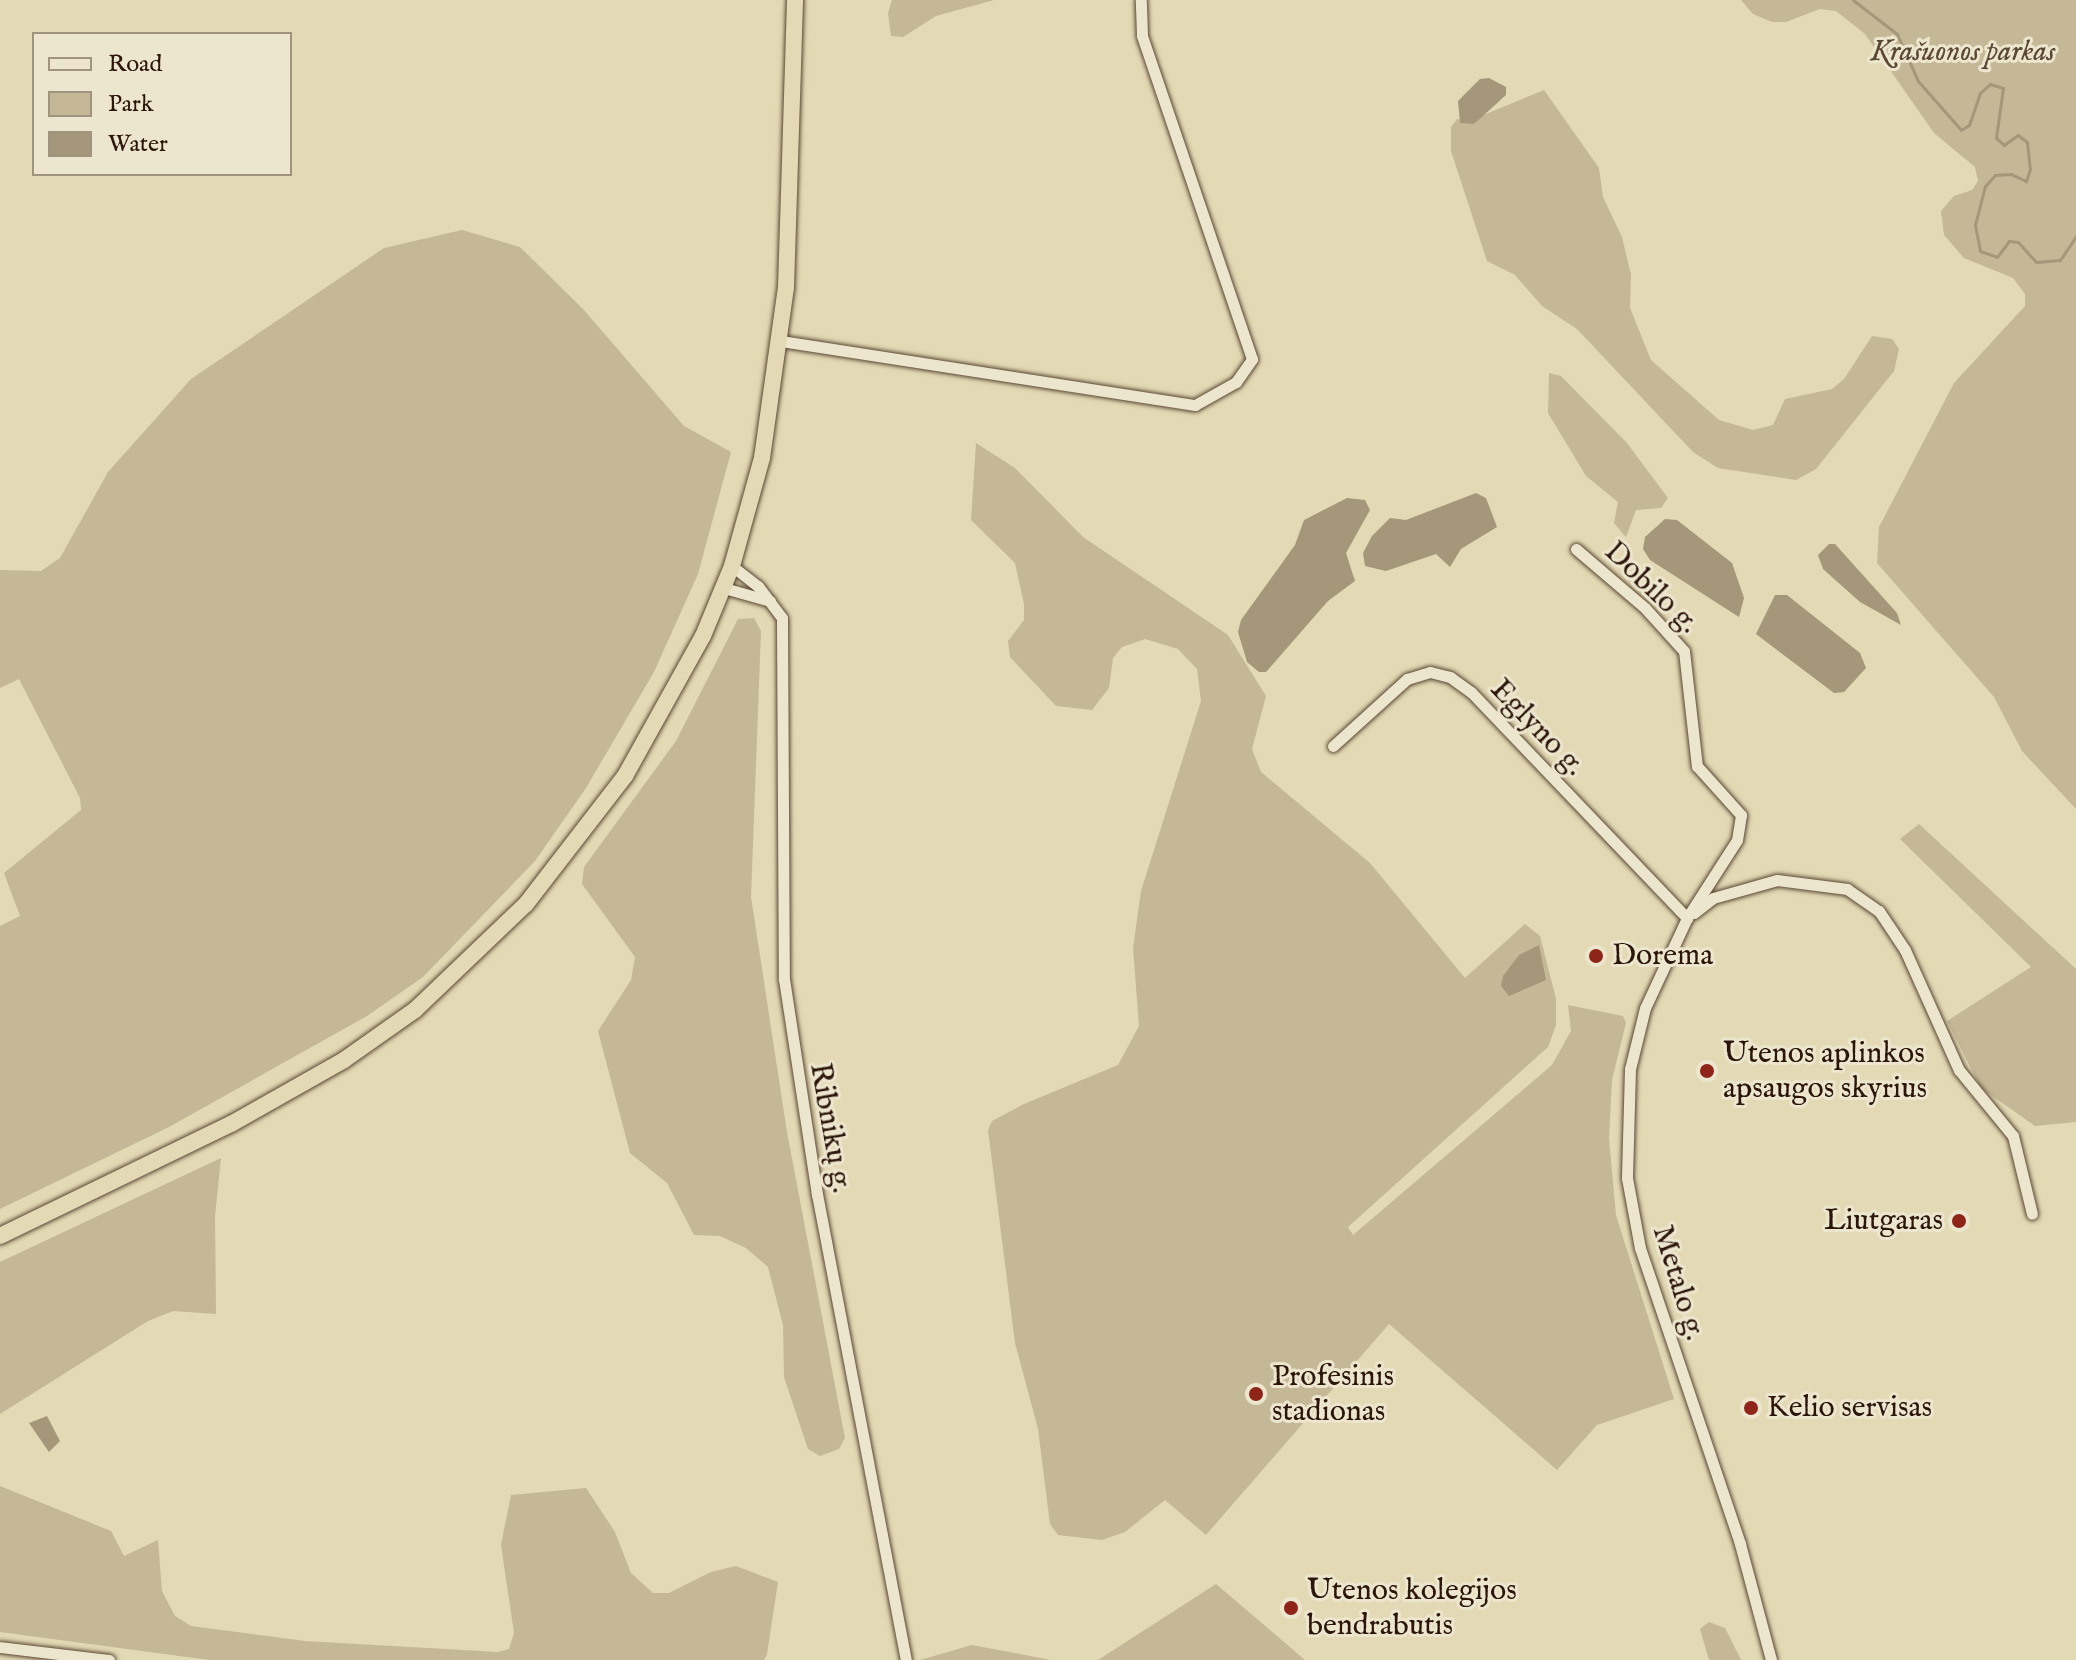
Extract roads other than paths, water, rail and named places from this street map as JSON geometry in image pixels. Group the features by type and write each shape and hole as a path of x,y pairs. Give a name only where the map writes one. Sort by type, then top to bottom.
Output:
{"highway":[{"path":"0,1236 289,1092 383,1033 453,977 526,904 593,821 669,703 724,588 762,458 781,341 795,0"}],"street":[{"path":"781,341 1195,405 1236,382 1252,359 1142,35 1141,0"},
{"name":"Dobilo g.","path":"1576,549 1645,608 1684,651 1692,684 1697,766 1741,815 1737,840 1687,918"},
{"path":"732,566 771,601"},
{"path":"724,588 771,601"},
{"name":"Ribnikų g.","path":"771,601 784,632 783,927 794,1056 906,1660"},
{"name":"Eglyno g.","path":"1333,746 1407,679 1430,672 1450,677 1471,692 1687,918"},
{"path":"1687,918 1713,898 1777,880 1847,889 1879,911 1905,950 1959,1070 2013,1136 2032,1214"},
{"name":"Metalo g.","path":"1687,918 1645,1008 1630,1069 1627,1178 1640,1248 1740,1544 1771,1660"},
{"path":"0,1647 109,1660"}],"water":[{"path":"1489,78 1506,87 1506,95 1474,124 1460,123 1458,101 1480,79"},
{"path":"1476,493 1486,498 1497,527 1461,549 1450,567 1436,554 1386,571 1365,566 1363,553 1372,536 1390,518 1406,520"},
{"path":"1347,498 1365,500 1370,510 1346,553 1355,581 1328,601 1266,672 1259,672 1247,662 1238,632 1241,620 1295,545 1304,520"},
{"path":"1665,519 1677,520 1732,563 1744,598 1739,617 1650,560 1643,549 1645,537"},
{"path":"1829,544 1835,544 1897,613 1901,625 1860,602 1823,569 1818,555"},
{"path":"1775,595 1787,595 1860,653 1866,668 1844,692 1834,693 1756,634"},
{"path":"1539,945 1546,980 1509,996 1501,986 1503,976 1519,955"},
{"path":"47,1416 60,1441 49,1452 29,1423"}],"waterway":[{"path":"1853,0 1897,34 1918,81 1961,130 1969,125 1980,93 1990,84 2003,88 1996,138 2004,145 2018,135 2027,142 2030,169 2026,181 2011,174 1995,175 1985,186 1975,225 1980,251 1997,257 2009,241 2018,242 2036,262 2060,260 2076,236"}],"place":[{"name":"Dorema","path":"1596,956"},
{"name":"Utenos aplinkos apsaugos skyrius","path":"1707,1071"},
{"name":"Liutgaras","path":"1959,1221"},
{"name":"Profesinis stadionas","path":"1256,1394"},
{"name":"Kelio servisas","path":"1751,1408"},
{"name":"Utenos kolegijos bendrabutis","path":"1291,1608"}],"park label":[{"name":"Krašuonos parkas","path":"1963,52"}]}
